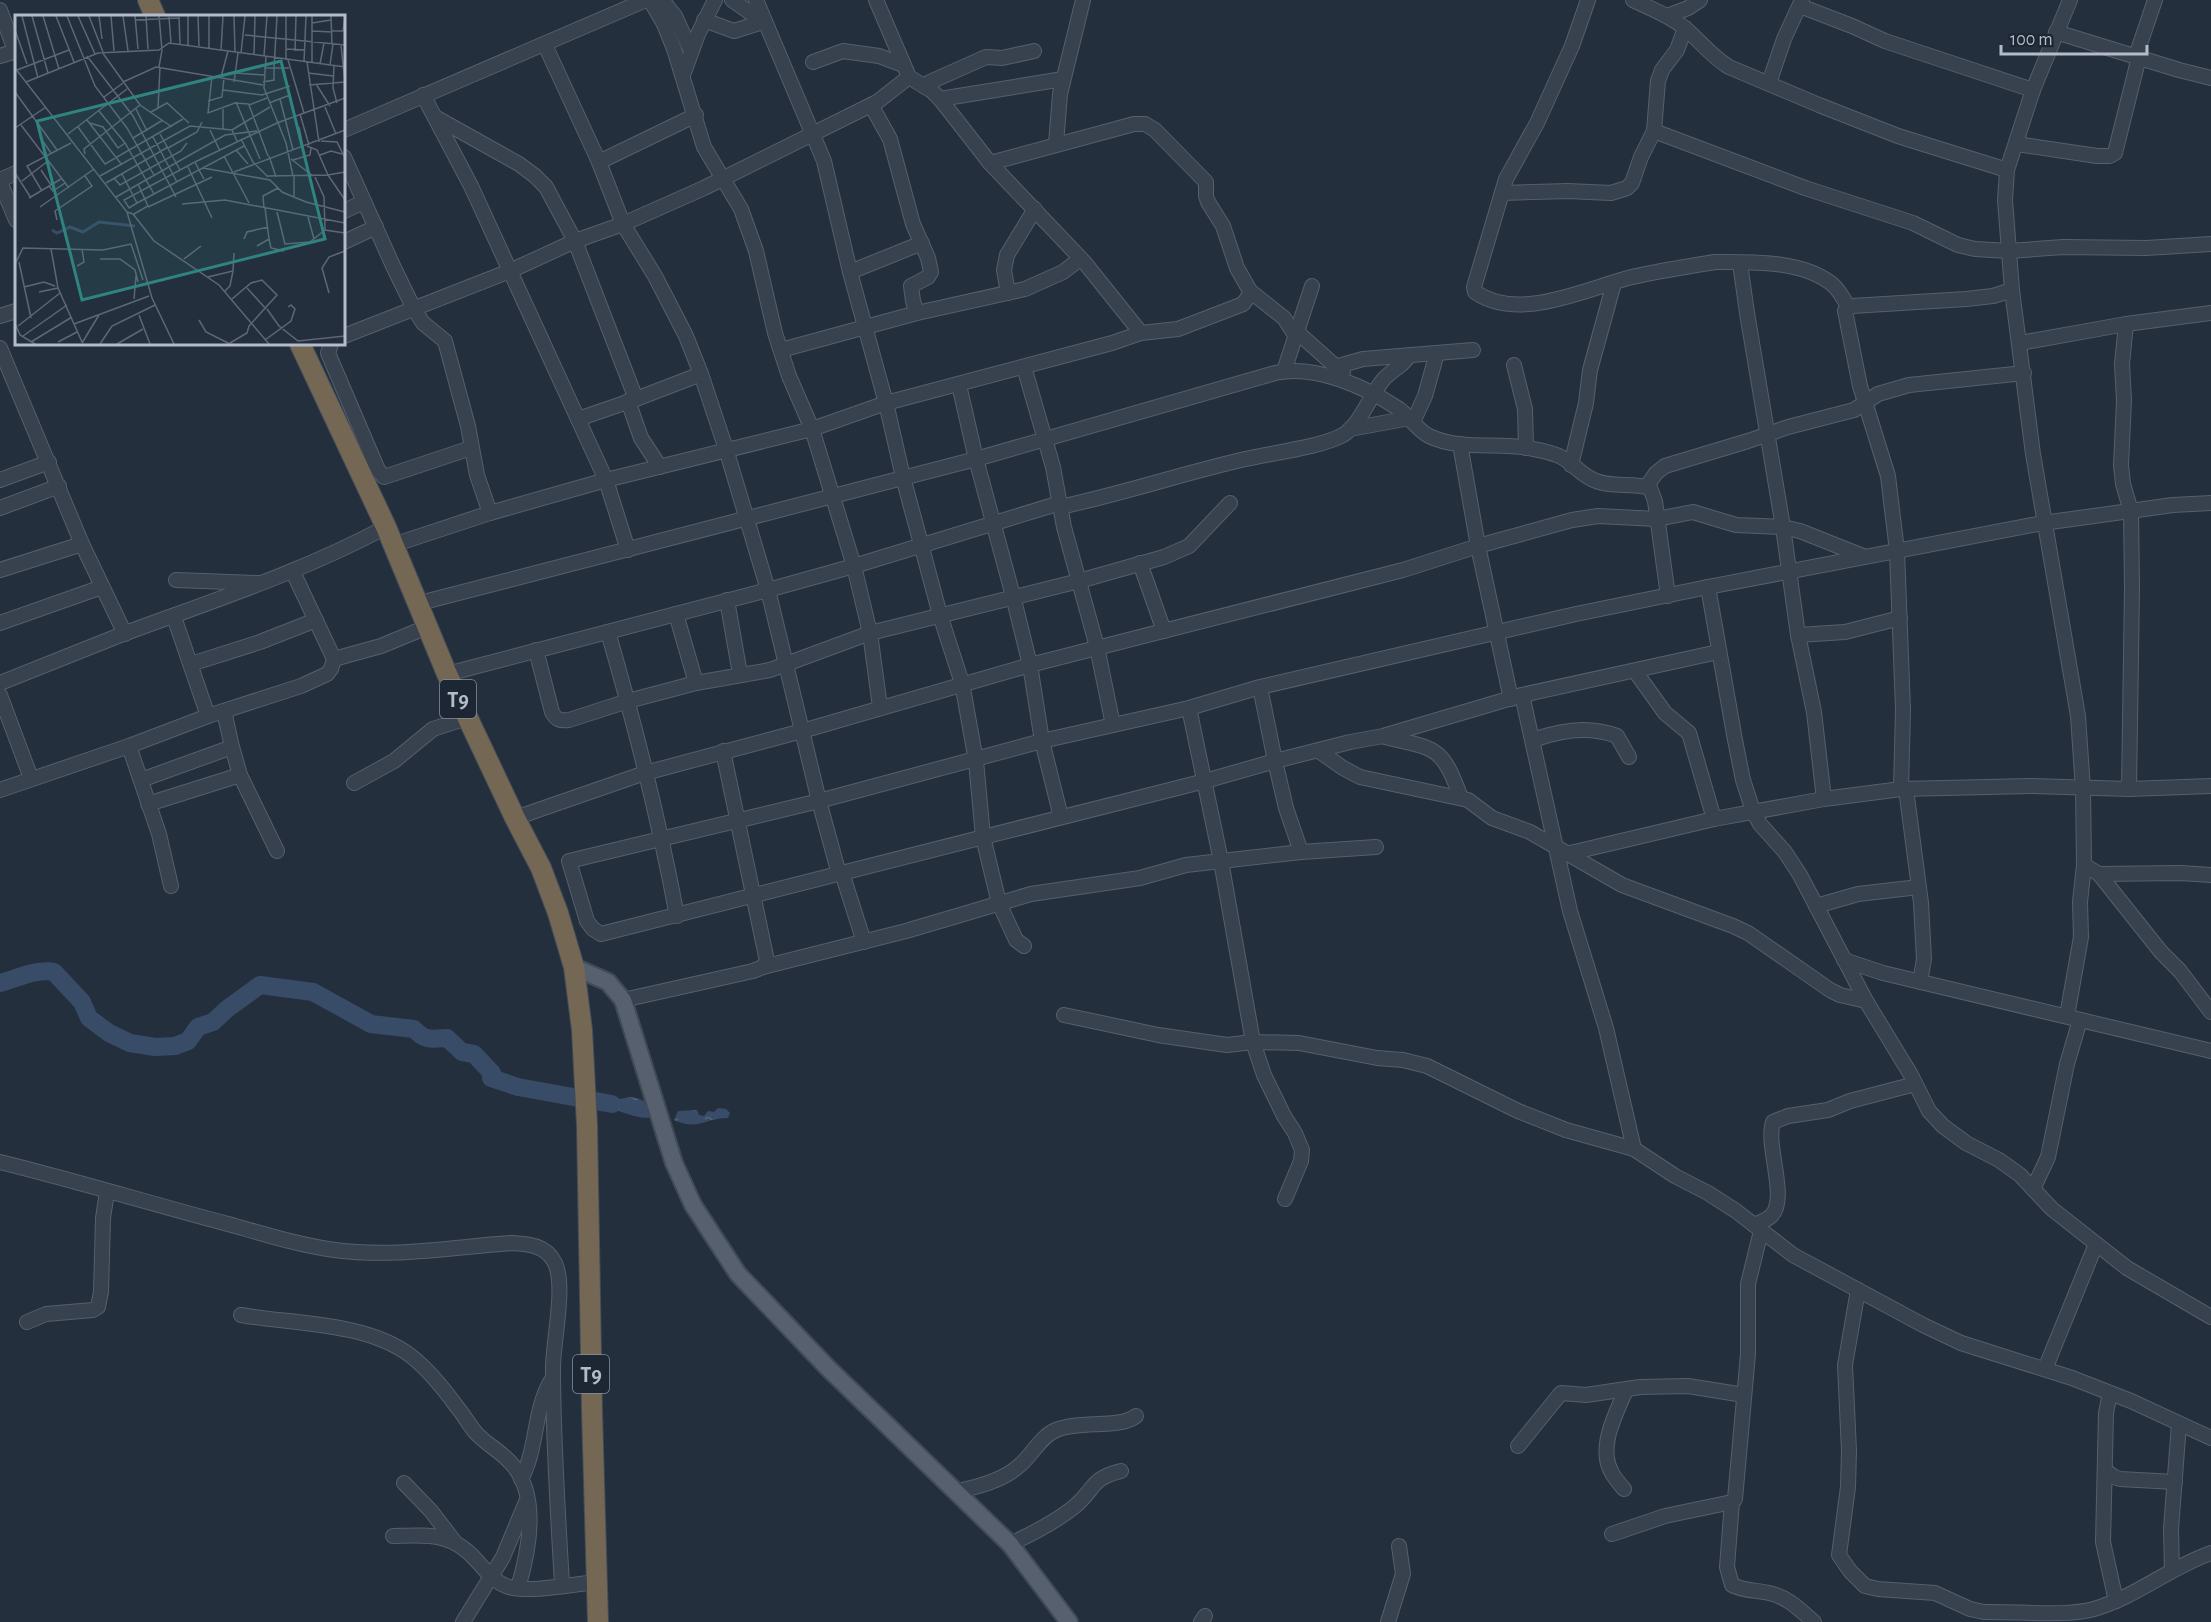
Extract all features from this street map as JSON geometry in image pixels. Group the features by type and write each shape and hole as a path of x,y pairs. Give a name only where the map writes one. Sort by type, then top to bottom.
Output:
{"highway":[{"path":"148,0 155,15"},
{"name":"T9","path":"300,345 389,536 416,604 467,718 514,818 541,868 574,967 585,1063 591,1411 598,1622"}],"main road":[{"path":"574,967 608,982 623,1000 674,1162 693,1205 738,1275 1010,1544 1069,1622"}],"street":[{"path":"659,0 675,16 691,51"},
{"path":"345,130 423,95 659,0"},
{"path":"659,0 664,24 683,75 704,147 741,209 756,251 781,350 812,429 834,497 870,633 880,707"},
{"path":"683,75 704,20 715,0"},
{"path":"732,0 764,23"},
{"path":"756,0 824,161 903,477 940,615 962,683 976,760 983,837 999,903 1016,940 1024,946"},
{"path":"876,0 906,71"},
{"path":"1056,144 1063,79 1083,0"},
{"path":"1588,0 1572,46 1537,123 1512,166 1474,287 1475,292 1493,301 1517,304 1540,302 1576,295 1614,283 1715,262 1740,263 1788,267 1810,272 1832,284 1848,307"},
{"path":"1633,0 1667,16 1685,28 1718,61 1898,136 2007,170"},
{"path":"1667,16 1688,8 1700,0"},
{"path":"2033,1189 2049,1157 2074,1018 2084,865 2083,789 2078,716 2043,523 2012,290 2005,200 2007,170 2033,90 2070,0"},
{"path":"2017,144 2097,156 2110,156 2115,153 2137,56 2156,0"},
{"path":"1769,83 1784,39 1801,3 1886,41 2033,90"},
{"path":"0,10 15,49"},
{"path":"704,20 734,31 764,23"},
{"path":"1502,193 1568,191 1600,194 1622,191 1632,183 1641,157 1654,131 1658,81 1662,70 1677,50 1685,28"},
{"path":"2056,32 2211,78"},
{"path":"545,45 599,162 623,224 655,276 686,336 701,374 768,590 819,801 864,942"},
{"path":"813,62 843,51 879,56 906,71 940,99 990,163 1080,259 1141,333"},
{"path":"924,86 981,59 1002,58 1034,51"},
{"path":"0,57 15,52"},
{"path":"345,336 510,271 575,241 623,224 742,171 871,105 906,71"},
{"path":"940,99 1063,79"},
{"path":"423,95 471,186 606,480 628,550"},
{"path":"871,105 890,139 914,224 931,272 928,277 911,286 917,313"},
{"path":"599,162 696,115"},
{"path":"435,117 496,150 535,176 546,187 575,241 632,400 641,438 660,466"},
{"path":"990,163 1134,124 1145,124 1155,130 1206,182 1208,202 1223,226 1247,298"},
{"path":"1654,131 1805,189 1913,223 1958,245 1975,249 2009,251 2062,247 2146,248 2211,244"},
{"path":"345,159 414,309 423,323 445,341 452,359 477,474 490,513"},
{"path":"15,174 0,181 15,218"},
{"path":"345,211 364,202"},
{"path":"1008,292 1004,270 1007,255 1035,209"},
{"path":"345,242 376,227"},
{"path":"850,272 922,243"},
{"path":"781,350 917,313 1024,290 1063,272 1080,259"},
{"path":"1740,263 1766,434 1783,527 1798,635 1814,712 1824,799"},
{"path":"1571,465 1586,404 1590,370 1614,283"},
{"path":"1284,371 1312,286"},
{"path":"1848,307 1966,299 1993,296 2012,290"},
{"path":"0,683 293,572 345,549 389,536 490,513 726,449 812,429 886,403 1024,367 1141,333 1178,329 1247,298 1271,308 1284,318 1295,333 1356,384 1399,409 1428,435 1460,444 1526,448 1558,455 1596,482 1647,486 1653,492 1668,596"},
{"path":"1271,308 1289,310 1306,301"},
{"path":"1848,307 1844,315 1866,403 1888,476 1897,551 1904,789 1919,887 1924,959 1920,981"},
{"path":"0,316 15,311"},
{"path":"2020,343 2126,324 2211,313"},
{"path":"2126,324 2122,364 2124,400 2121,465 2123,484 2131,511 2130,789"},
{"path":"331,345 328,352 378,470 384,477 471,448"},
{"path":"1335,367 1363,359 1473,351"},
{"path":"1412,420 1425,396 1437,353"},
{"path":"447,674 768,590 854,566 992,522 1127,491 1207,468 1322,442 1343,435 1350,429 1385,377 1403,364 1409,355"},
{"path":"2,359 49,462 82,544 125,634"},
{"path":"1514,365 1525,409 1526,448"},
{"path":"1024,367 1053,467 1060,505 1097,647 1113,725"},
{"path":"416,604 976,459 1284,371 1302,371 1356,384"},
{"path":"578,419 701,374"},
{"path":"1647,486 1665,465 1854,410 1878,394 1909,385 2024,374"},
{"path":"958,385 1030,665 1042,741 1061,817"},
{"path":"1350,429 1412,420"},
{"path":"1460,444 1478,546 1498,632 1516,697 1533,740 1560,851 1579,944 1606,1028 1634,1149"},
{"path":"0,480 49,462"},
{"path":"0,508 59,486"},
{"path":"536,650 555,718 561,721 569,720 696,682 770,670 870,633 1079,581 1164,557 1189,546 1230,503"},
{"path":"1718,652 1516,697 1383,736 1350,742 601,934 587,921 569,861 819,801 1042,741 1189,708 1260,687 1498,632 1708,587 2043,523 2211,503"},
{"path":"514,818 645,773 802,731 962,683 1403,570 1572,520 1598,516 1657,519 1693,512 1736,525 1783,527 1800,531 1820,541 1865,557"},
{"path":"0,570 82,544"},
{"path":"1140,563 1164,631"},
{"path":"0,790 317,679 331,669 334,659 293,572"},
{"path":"176,580 264,583"},
{"path":"0,623 102,586"},
{"path":"1708,587 1743,780 1753,811 1760,824 1785,852 1800,875 1844,960 1911,1075 1929,1111 1943,1126 1966,1143 1999,1160 2020,1175 2052,1209 2127,1269 2211,1317"},
{"path":"727,600 740,674"},
{"path":"676,614 696,682"},
{"path":"174,617 208,716"},
{"path":"1798,635 1845,632 1900,618"},
{"path":"190,664 260,642 316,620"},
{"path":"334,659 381,646 427,627"},
{"path":"608,632 663,839 677,916"},
{"path":"1635,671 1665,713 1689,733 1714,819"},
{"path":"1260,687 1286,808 1301,852"},
{"path":"0,695 31,778"},
{"path":"1189,708 1221,861 1252,1042 1264,1075 1302,1150 1301,1161 1286,1199"},
{"path":"224,711 240,775 277,850"},
{"path":"354,783 393,761 433,729 467,718"},
{"path":"1533,740 1566,731 1594,729 1617,736 1629,758"},
{"path":"1383,736 1417,744 1440,754 1451,772 1461,798"},
{"path":"129,746 159,834 171,886"},
{"path":"141,780 232,747"},
{"path":"1318,751 1360,777 1468,800 1492,818 1530,832 1560,851 1631,889 1733,926 1760,941 1830,990 1840,995 1866,1000"},
{"path":"723,752 767,961 764,967"},
{"path":"148,804 240,775"},
{"path":"1560,851 1753,811 1904,789 2030,786 2130,789 2211,786"},
{"path":"623,1000 698,984 864,942 1031,894 1140,878 1186,866 1221,861 1376,847"},
{"path":"2084,865 2099,874 2211,1012"},
{"path":"2099,874 2180,873 2211,876"},
{"path":"1816,906 1858,894 1919,887"},
{"path":"1844,960 1920,981 2211,1052"},
{"path":"1064,1015 1158,1035 1227,1045 1252,1042 1299,1042 1353,1054 1416,1063 1441,1072 1518,1111 1566,1130 1634,1149 1675,1176 1708,1193 1793,1255 1923,1325 1961,1342 2110,1393 2211,1438"},
{"path":"1814,1622 1786,1598 1732,1585 1727,1567 1732,1503 1737,1494 1749,1323 1748,1284 1757,1228 1774,1212 1778,1192 1772,1149 1773,1122 1788,1116 1828,1110 1915,1084"},
{"path":"0,1162 68,1179 283,1241 335,1250 385,1254 512,1243 529,1244 541,1248 555,1264 558,1276 553,1378 555,1470 562,1585"},
{"path":"27,1322 46,1314 93,1310 98,1307 101,1292 103,1218 107,1192"},
{"path":"2045,1369 2096,1244"},
{"path":"1858,1290 1845,1365 1848,1487 1839,1549 1842,1561 1865,1586 1935,1593 1970,1610 1984,1612 2080,1612 2116,1601 2211,1553"},
{"path":"241,1315 341,1328 370,1336 401,1349 435,1379 474,1430 510,1462 521,1479 531,1524 526,1562 514,1588"},
{"path":"521,1479 528,1467 543,1395 553,1378"},
{"path":"1518,1446 1562,1393 1586,1395 1640,1387 1688,1386 1744,1395"},
{"path":"1624,1489 1611,1471 1607,1442 1610,1424 1626,1390"},
{"path":"2110,1393 2106,1413 2103,1542 2116,1601"},
{"path":"957,1491 975,1487 1012,1471 1020,1466 1053,1431 1074,1425 1101,1422 1123,1424 1136,1416"},
{"path":"2172,1571 2171,1529 2175,1452 2179,1424"},
{"path":"1010,1544 1047,1526 1072,1508 1098,1479 1121,1471"},
{"path":"2106,1471 2120,1479 2175,1482"},
{"path":"404,1483 431,1511 454,1541 475,1558 490,1576 514,1588"},
{"path":"463,1622 503,1557 527,1499"},
{"path":"1612,1534 1665,1516 1732,1503"},
{"path":"393,1536 433,1536 454,1541"},
{"path":"1388,1622 1402,1574 1399,1546"},
{"path":"477,1598 514,1588 597,1582"}],"water":[{"path":"631,1097 646,1103 653,1117 636,1117 609,1108 614,1100"},
{"path":"718,1108 726,1109 730,1113 728,1118 695,1124 674,1120 678,1111 697,1110 699,1115 704,1116 708,1111 714,1112"}],"waterway":[{"path":"0,983 34,973 54,972 82,1002 89,1018 109,1033 130,1043 155,1047 175,1046 188,1041 198,1027 213,1022 260,985 313,992 371,1024 414,1029 422,1036 429,1038 447,1038 462,1052 474,1054 492,1073 491,1078 518,1087 612,1104"}]}
